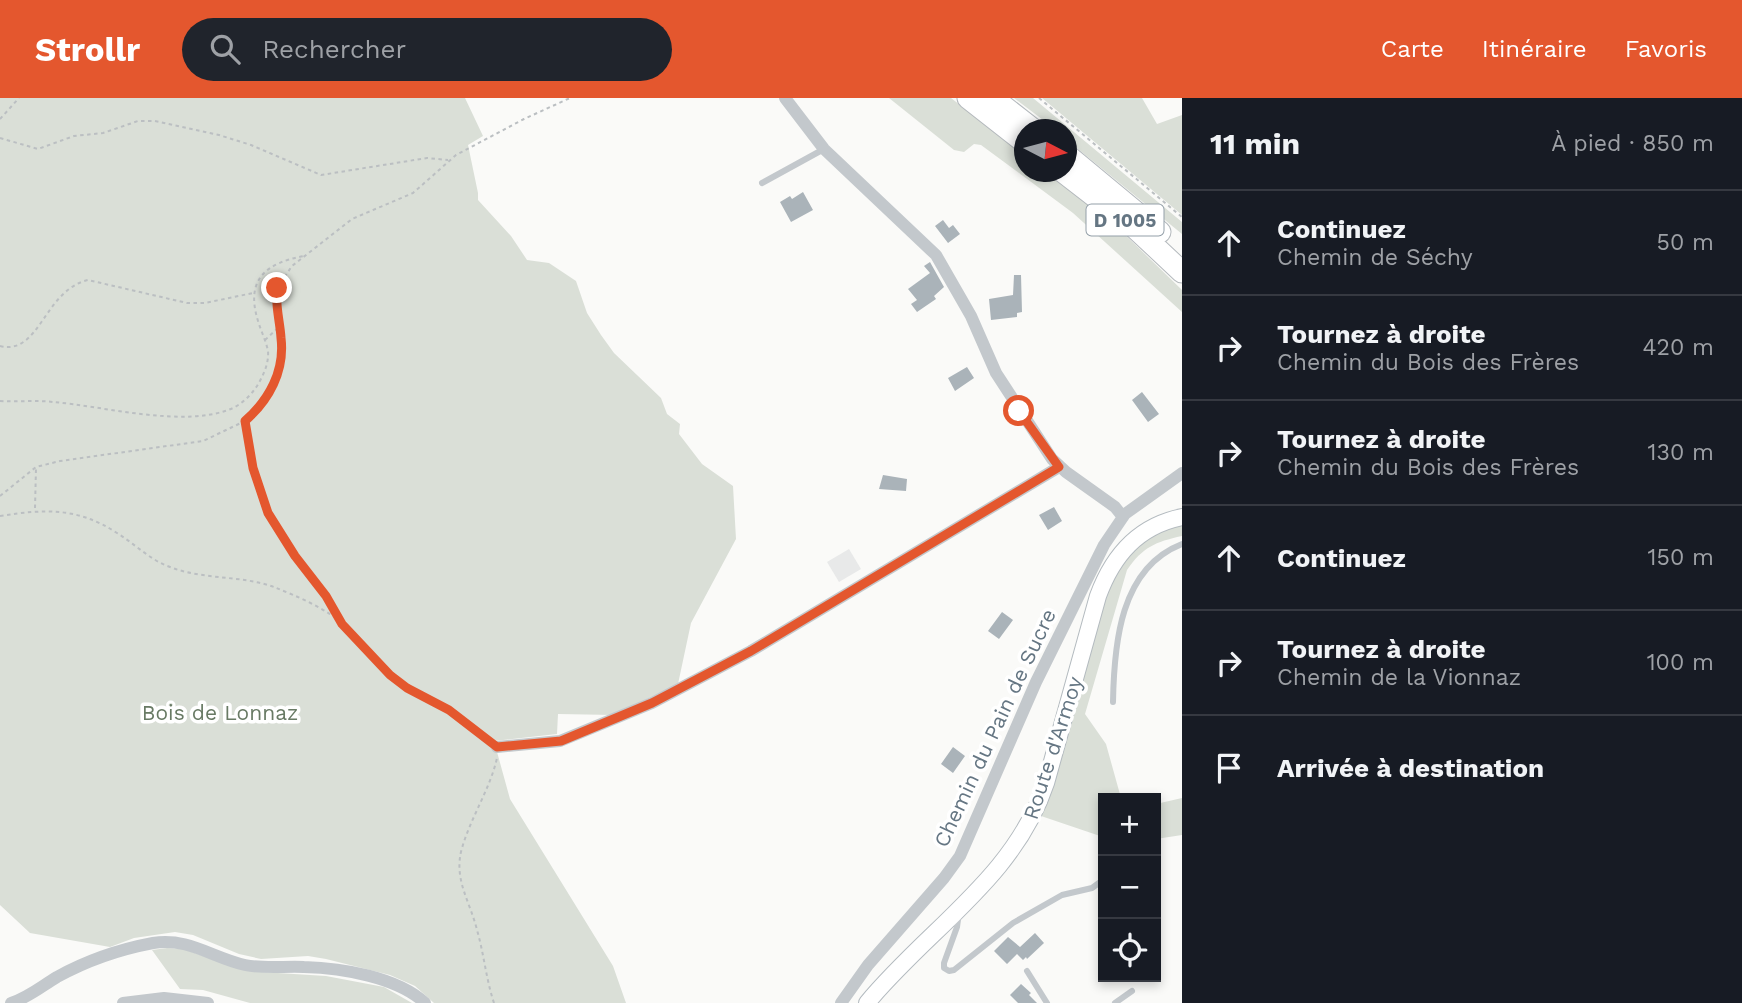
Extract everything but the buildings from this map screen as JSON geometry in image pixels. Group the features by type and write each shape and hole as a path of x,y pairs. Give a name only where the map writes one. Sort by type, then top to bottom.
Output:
{"highway":[{"path":"968,98 1014,134"},
{"path":"993,98 1020,119"},
{"name":"D 1005","path":"1077,163 1137,211 1182,252"},
{"name":"D 1005","path":"1076,182 1134,227 1182,272"}],"main road":[{"name":"Route d'Armoy","path":"867,1003 960,909 1014,848 1035,813 1052,764 1098,596 1108,571 1119,554 1142,533 1160,523 1182,517"}],"street":[{"path":"785,98 824,149 936,255 971,316 1003,386 1059,467 1115,507 1122,517"},
{"path":"497,747 561,741 652,703 751,651 1059,467"},
{"name":"Chemin du Pain de Sucre","path":"841,1003 868,965 960,856 1036,682 1092,567 1122,517 1182,473"},
{"path":"18,1002 60,976 96,960 144,945 173,942 192,945 252,966 315,967 389,981 407,989 425,1003"},
{"path":"123,1003 164,998 208,1003"}],"lane":[{"path":"762,183 824,149"},
{"path":"1113,702 1119,631 1136,583 1158,557 1182,544"},
{"path":"960,909 959,922 943,965 949,971 954,970 999,932 1027,914 1066,893 1092,888 1098,884"},
{"path":"1027,971 1046,1003"},
{"path":"1115,1003 1132,991"}],"path":[{"path":"0,119 19,98"},
{"path":"0,496 36,467 60,461 203,441 245,421 265,401 277,375 282,351 277,288 292,266 352,219 413,193 464,150 570,98"},
{"path":"1039,98 1182,217"},
{"path":"0,138 38,149 61,139 103,133 138,121 155,121 251,145 321,175 428,158 449,160"},
{"path":"0,401 52,402 125,413 180,415 219,412 244,401 255,390 267,364 268,351 254,306 254,292 258,280 265,270 275,263 306,255"},
{"path":"0,346 15,348 26,341 65,290 76,282 88,280 187,303 205,303 254,292"},
{"path":"265,341 279,326"},
{"path":"245,421 253,468 268,513 295,556 326,596 342,624"},
{"path":"35,510 36,467"},
{"path":"0,516 35,510 63,510 99,523 170,568 273,587 328,613 407,688 449,710 497,747 495,767 461,850 459,866 459,881 476,925 494,1003"}],"shaded area":[{"path":"849,549 861,569 839,582 827,562"}],"green space":[{"name":"Bois de Lonnaz","path":"0,98 465,98 483,136 468,145 478,200 511,236 527,260 549,263 576,281 587,313 614,353 661,398 667,414 680,424 679,434 702,464 733,486 736,539 691,623 678,684 614,715 558,714 557,734 494,741 510,799 613,966 626,1003 434,1003 415,986 390,975 308,956 261,959 239,954 193,935 175,932 134,938 110,947 30,933 0,905"},
{"path":"889,98 951,98 1014,147 1014,169 981,145 974,144 964,152 954,150"},
{"path":"1014,98 1033,98 1058,119 1042,119"},
{"path":"1042,98 1142,98 1157,124 1182,115 1182,215 1077,127 1077,119 1067,119"},
{"path":"1077,135 1182,222 1182,234 1077,148"},
{"path":"1031,182 1060,182 1112,222 1182,290 1182,312 1073,213"},
{"path":"1182,525 1182,536 1150,547 1127,570 1085,714 1106,744 1120,793 1098,793 1098,835 1041,816 1106,592 1132,548 1162,530"},
{"path":"1182,798 1182,835 1161,838 1161,803"},
{"path":"183,949 247,971 326,976 384,987 412,1003 250,1003 203,990 180,989 152,950"}],"route":[{"path":"277,288 281,363 265,401 245,421 253,468 268,513 281,536 326,596 342,624 390,675 422,698 458,716 497,747 561,741 652,703 751,651 1059,467 1019,411"}]}
